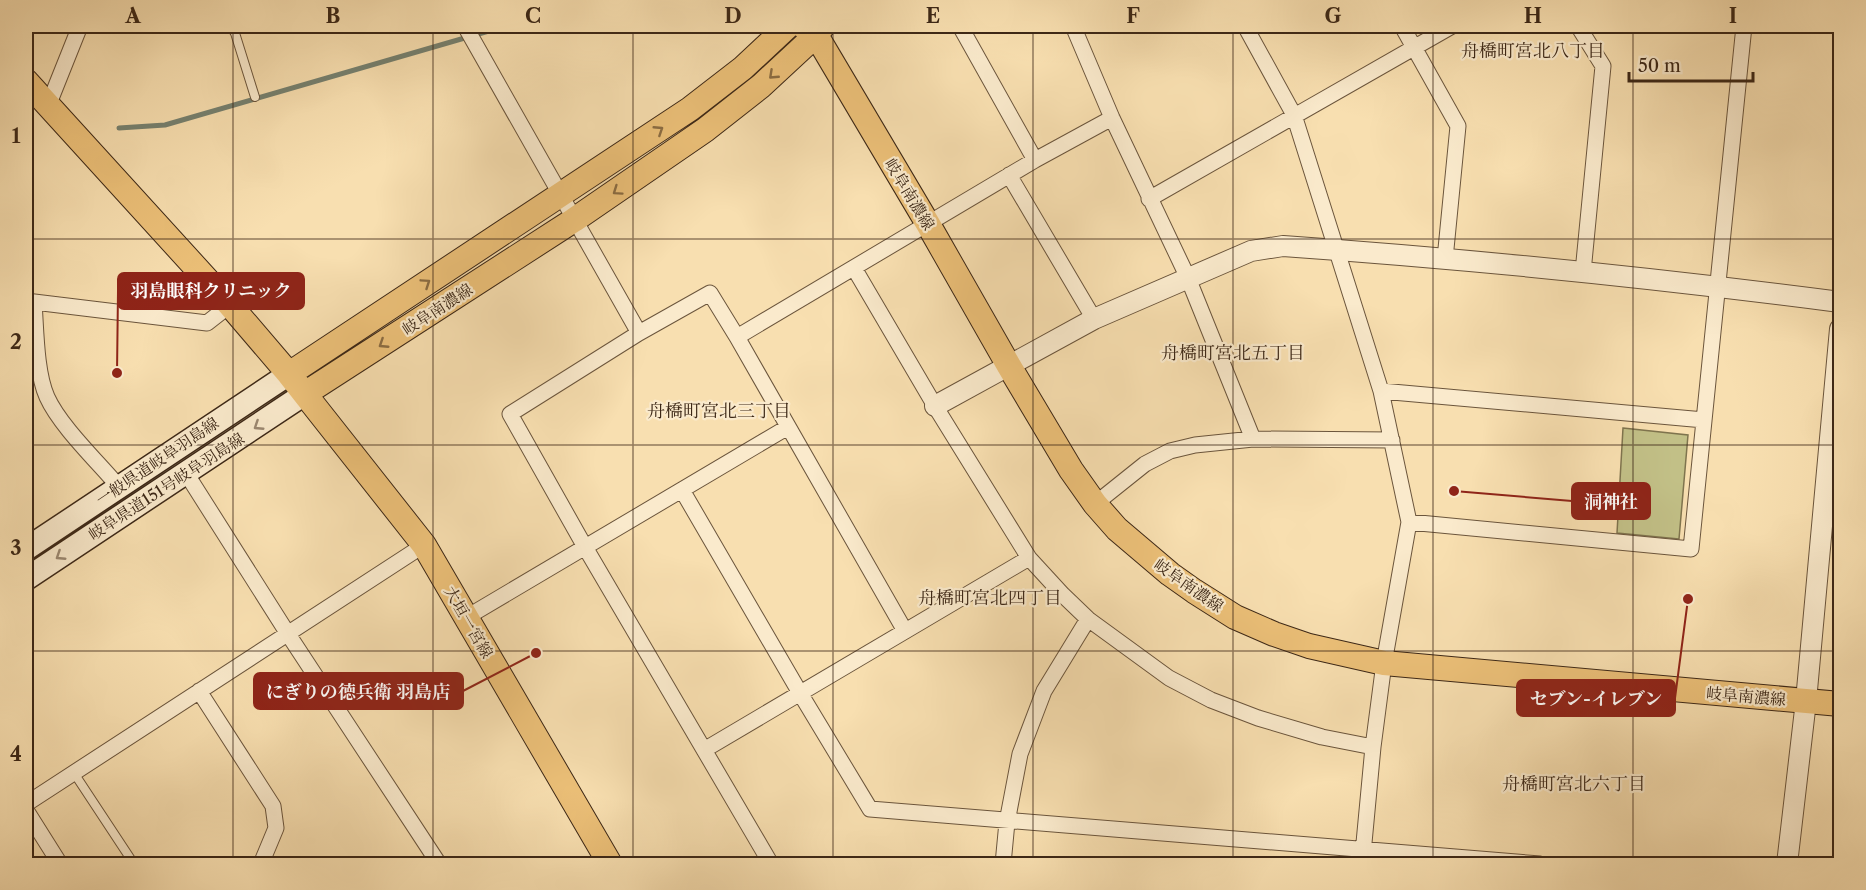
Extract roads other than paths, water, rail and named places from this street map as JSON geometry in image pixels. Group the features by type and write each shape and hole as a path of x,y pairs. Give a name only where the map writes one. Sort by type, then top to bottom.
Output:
{"main road":[{"name":"岐阜南濃線","path":"290,374 690,109 743,69 788,26"},
{"name":"岐阜南濃線","path":"306,393 574,220 705,130 761,86 814,29 1009,366 1071,470 1095,504 1117,529 1170,574 1235,617 1274,634 1309,645 1384,663 1840,704"},
{"path":"26,81 230,305 306,393"},
{"name":"一般県道岐阜羽島線","path":"26,549 290,374"},
{"name":"岐阜県道151号岐阜羽島線","path":"26,579 306,393"},
{"name":"大垣一宮線","path":"306,393 424,545 610,864"}],"street":[{"path":"48,106 80,26"},
{"path":"960,26 1035,160"},
{"path":"1073,26 1112,118 1188,278 1253,440"},
{"path":"1245,26 1294,115 1381,392 1409,522 1384,663 1362,864"},
{"path":"1402,26 1458,126 1445,259"},
{"path":"1149,199 1452,26"},
{"path":"1578,26 1603,66 1583,272"},
{"path":"1409,522 1691,549 1744,26"},
{"path":"468,28 639,333"},
{"path":"737,337 1035,160 1112,118"},
{"path":"1009,176 1094,319"},
{"path":"935,406 1094,319 1251,251 1283,246 1583,272 1840,302"},
{"path":"854,268 935,406 1029,558 1063,596 1088,619 1169,678 1211,700 1257,718 1322,737 1373,747"},
{"path":"771,864 585,547 510,414 639,333 710,292 905,632"},
{"path":"119,487 57,415 46,396 32,353 30,301 207,323 230,305"},
{"path":"1787,864 1806,701 1840,329"},
{"path":"1381,392 1704,420"},
{"path":"467,617 788,427"},
{"path":"1095,504 1145,464 1170,451 1195,444 1253,440 1392,440"},
{"path":"186,473 288,634 439,864"},
{"path":"682,490 870,809 1540,864"},
{"path":"26,804 424,545"},
{"path":"704,750 1029,558"},
{"path":"1003,864 1020,754 1044,691 1088,619"},
{"path":"199,691 273,806 276,828 261,864"},
{"path":"26,810 60,864"}],"lane":[{"path":"230,26 235,33 255,97"},
{"path":"74,773 132,861"}],"waterway":[{"path":"119,128 165,125 506,26"}],"place":[{"name":"羽島眼科クリニック","path":"117,373"},
{"name":"洞神社","path":"1454,491"},
{"name":"セブン-イレブン","path":"1688,599"},
{"name":"にぎりの徳兵衛 羽島店","path":"536,653"}],"district":[{"name":"舟橋町宮北八丁目","path":"1533,51"},
{"name":"舟橋町宮北五丁目","path":"1233,353"},
{"name":"舟橋町宮北三丁目","path":"719,411"},
{"name":"舟橋町宮北四丁目","path":"990,598"},
{"name":"舟橋町宮北六丁目","path":"1574,784"}]}
